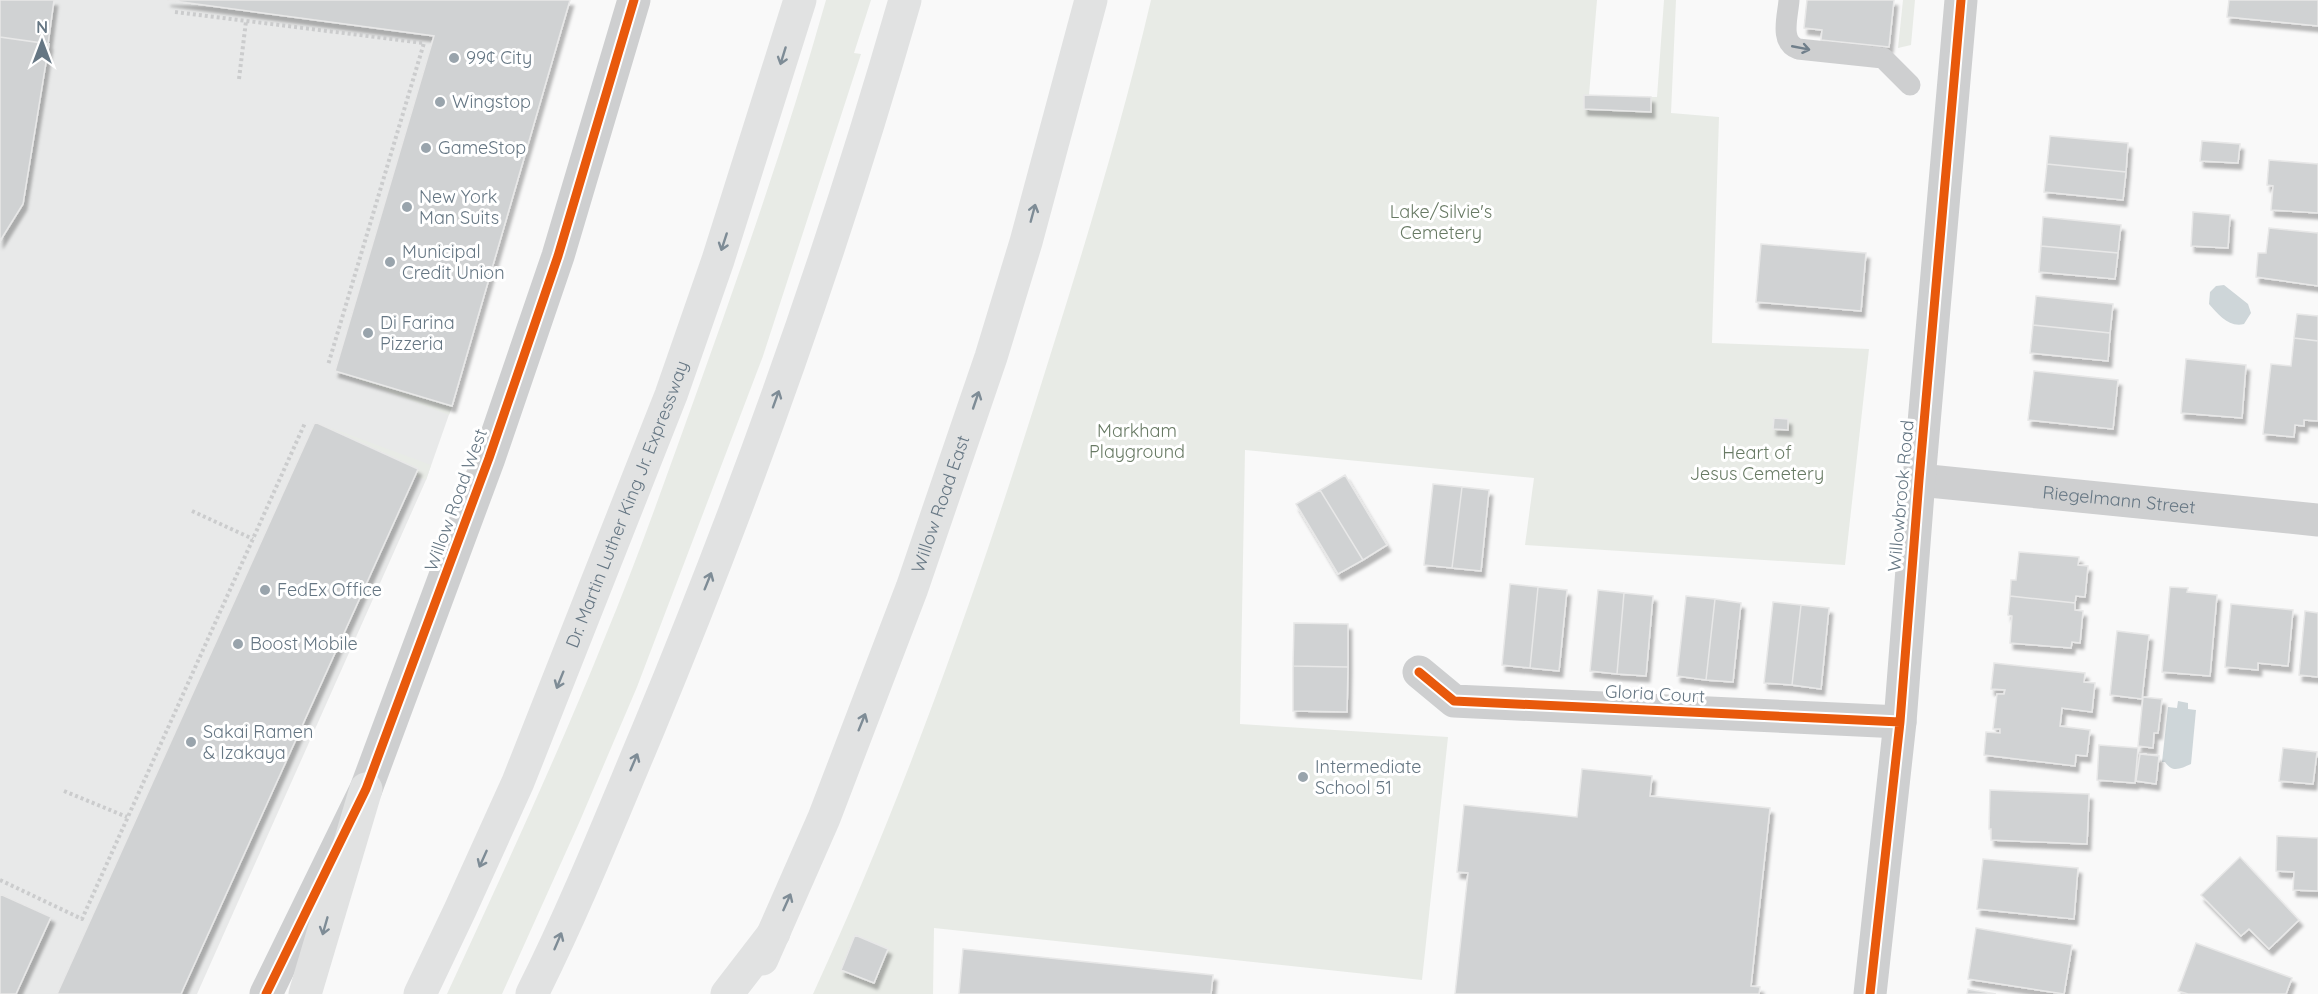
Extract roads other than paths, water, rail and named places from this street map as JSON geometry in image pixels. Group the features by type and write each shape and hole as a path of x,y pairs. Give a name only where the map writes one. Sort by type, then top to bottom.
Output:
{"main road":[{"name":"Dr. Martin Luther King Jr. Expressway","path":"420,994 518,782 671,395 718,260 800,0"},
{"path":"532,994 610,820 716,561 810,304 853,173 905,0"},
{"name":"Willow Road East","path":"746,994 824,818 912,588 984,378 1026,242 1091,0"},
{"path":"305,994 366,789"},
{"path":"727,994 774,933"}],"street":[{"name":"Willow Road West","path":"266,994 366,789 505,413 558,256 634,0"},
{"name":"Willowbrook Road","path":"1869,994 1900,722 1961,0"},
{"name":"Riegelmann Street","path":"1919,480 2318,520"},
{"name":"Gloria Court","path":"1419,672 1454,701 1900,722"}],"lane":[{"path":"1789,0 1786,42 1790,46 1798,49 1883,58 1910,85"}],"place":[{"name":"99¢ City","path":"454,58"},
{"name":"Wingstop","path":"440,102"},
{"name":"GameStop","path":"426,148"},
{"name":"New York Man Suits","path":"407,207"},
{"name":"Municipal Credit Union","path":"390,262"},
{"name":"Di Farina Pizzeria","path":"368,333"},
{"name":"FedEx Office","path":"265,590"},
{"name":"Boost Mobile","path":"238,644"},
{"name":"Sakai Ramen & Izakaya","path":"191,742"},
{"name":"Intermediate School 51","path":"1303,777"}],"park label":[{"name":"Lake/Silvie's Cemetery","path":"1441,222"},
{"name":"Markham Playground","path":"1137,441"},
{"name":"Heart of Jesus Cemetery","path":"1757,463"}]}
